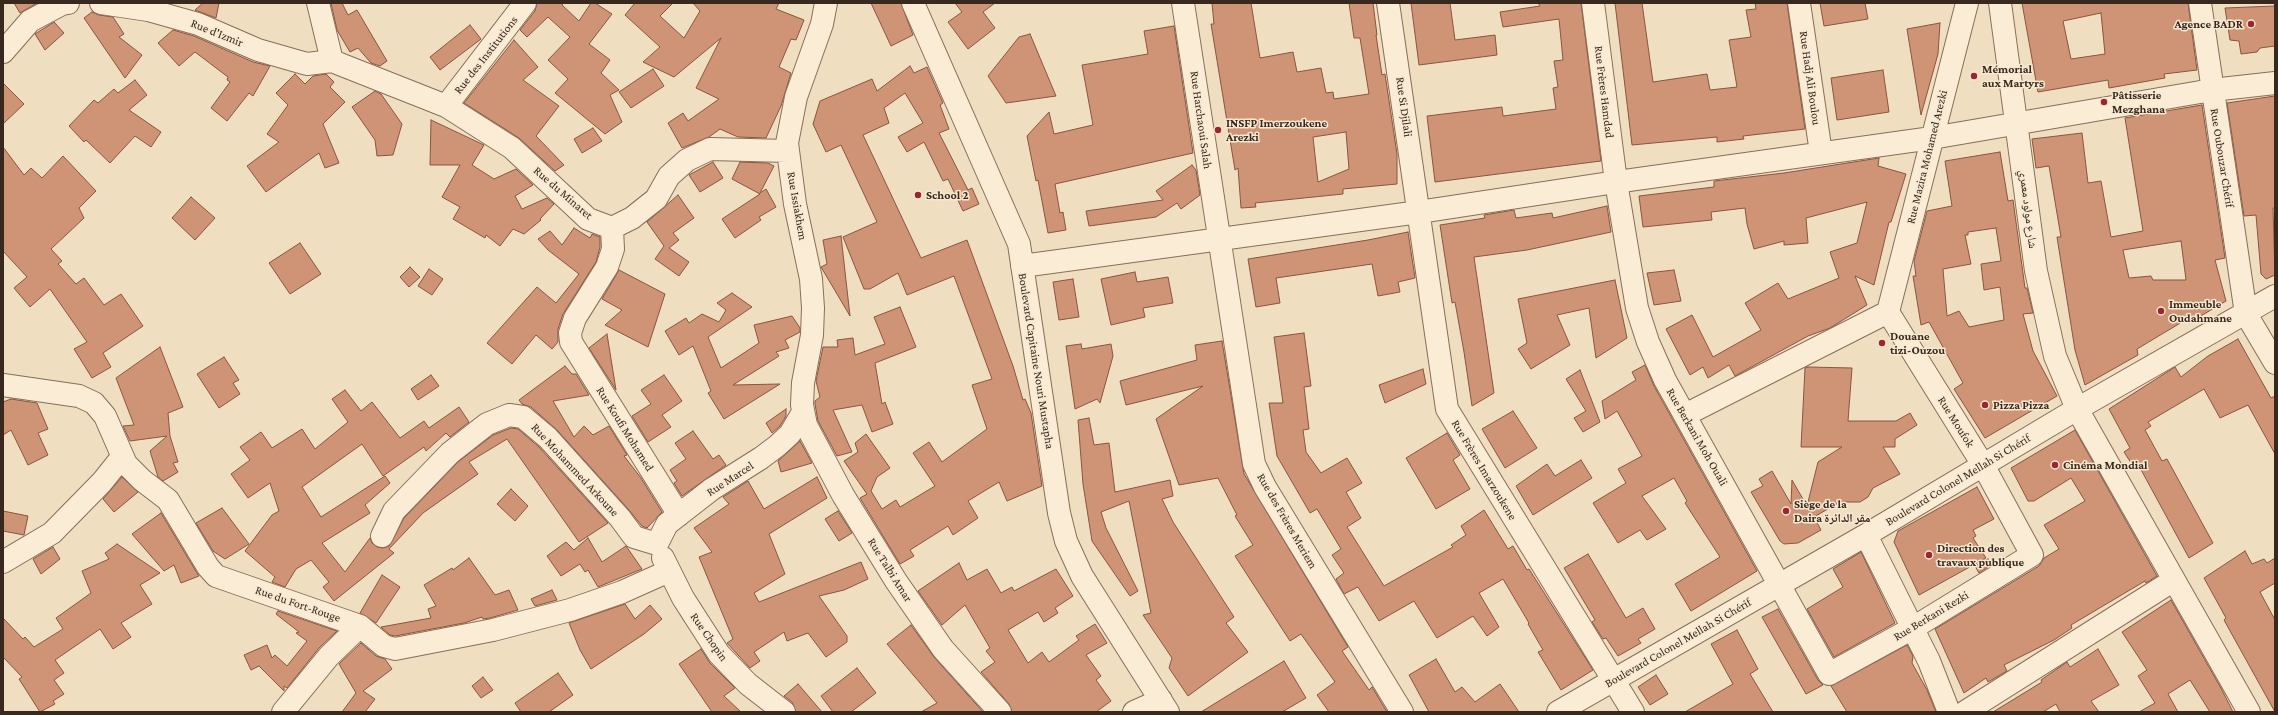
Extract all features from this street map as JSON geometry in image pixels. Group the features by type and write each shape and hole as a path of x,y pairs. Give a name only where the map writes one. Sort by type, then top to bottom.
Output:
{"street":[{"path":"3,52 30,21 62,4 68,3"},
{"name":"Rue d'Izmir","path":"101,3 155,12 198,24 258,50 307,64 332,61"},
{"path":"318,3 332,61"},
{"name":"Rue des Institutions","path":"446,106 525,3"},
{"name":"Rue Issiakhem","path":"803,412 803,383 812,335 814,308 811,280 795,204 787,143 796,97 822,24 826,3"},
{"name":"Boulevard Capitaine Nouri Mustapha","path":"913,3 1019,244 1059,513 1066,541 1082,576 1164,706"},
{"name":"Rue Harchaoui Salah","path":"1183,3 1218,238"},
{"name":"Rue Si Djilali","path":"1388,3 1419,212"},
{"name":"Rue Frères Hamdad","path":"1593,3 1616,182"},
{"name":"Rue Hadj Ali Boulou","path":"1799,3 1821,153"},
{"name":"Rue Mazira Mohamed Arezki","path":"1888,312 1967,3"},
{"name":"شارع مولود معمري","path":"2000,3 2036,271 2055,356 2077,409 2249,712"},
{"name":"Rue Oubouzar Chérif","path":"2200,3 2246,314"},
{"name":"Rue du Minaret","path":"332,61 446,106 512,148 588,219 612,228"},
{"path":"1022,266 1218,238 1419,212 1616,182 1932,138 2017,125 2212,90 2275,83"},
{"path":"612,228 632,218 656,199 669,176 687,160 710,149 788,151"},
{"name":"Rue Berkani Moh Ouali","path":"1616,182 1637,308 1648,342 1665,380 1780,584 1828,674"},
{"name":"Rue Frères Imarzoukene","path":"1419,212 1447,409 1633,712"},
{"name":"Rue Koufi Mohamed","path":"612,228 614,249 607,267 575,318 570,333 571,342 679,515"},
{"name":"Rue des Frères Meriem","path":"1218,238 1254,464 1269,494 1402,712"},
{"name":"Boulevard Colonel Mellah Si Chérif","path":"1558,712 1866,535 2077,409 2246,314 2275,296"},
{"path":"1685,415 1888,312"},
{"name":"Rue Moufok","path":"1888,312 1983,465 2032,555"},
{"path":"2246,314 2275,363"},
{"name":"Rue du Fort-Rouge","path":"3,384 80,396 94,403 105,416 122,457 142,480 168,500 208,567 216,576 360,626 384,646 395,649 493,630 570,610 622,592 669,571"},
{"name":"Rue Marcel","path":"657,544 667,524 712,489 777,446 790,434 803,412"},
{"name":"Rue Talbi Amar","path":"803,412 806,426 843,495 896,581 943,649 1000,712"},
{"name":"Rue Mohammed Arkoune","path":"382,536 394,511 450,453 486,424 509,415 519,415 531,422 597,492 634,537 657,544"},
{"path":"3,562 52,533 102,482 122,457"},
{"path":"1866,535 1929,661 1949,712"},
{"name":"Rue Chopin","path":"657,544 682,598 719,654 748,684 784,712"},
{"name":"Rue Berkani Rezki","path":"1828,674 1913,628 2032,555"},
{"path":"1965,712 2174,580"},
{"path":"283,712 329,656 360,626"},
{"path":"1134,712 1164,706"}],"building":[{"path":"14,3 37,3 20,13"},
{"path":"203,3 219,3 216,18 195,10"},
{"path":"331,3 342,3 348,15 357,10 387,61 380,66 371,63 358,48 350,52 337,30"},
{"path":"537,3 563,3 562,5 579,21 591,3 595,3 612,14 589,44 610,60 601,73 619,90 610,95 622,122 605,134 555,93 568,79 548,60 570,37 548,17 527,37 520,30 535,11"},
{"path":"635,3 673,3 660,16 684,38 700,11 693,3 779,3 776,9 804,20 796,40 791,39 779,67 791,73 781,106 766,138 738,137 720,129 709,137 682,148 668,123 683,113 688,121 719,99 696,88 721,38 674,77 643,62 660,47 625,15"},
{"path":"871,3 901,3 913,35 891,46"},
{"path":"955,3 995,3 983,12 995,28 968,49 948,22 962,12"},
{"path":"1212,3 1251,3 1260,58 1293,52 1297,72 1321,68 1326,93 1333,92 1334,99 1369,94 1360,38 1354,38 1349,3 1373,3 1382,75 1385,74 1397,154 1397,184 1343,189 1343,194 1255,203 1256,207 1241,208 1238,168 1235,170 1211,24 1214,24","holes":["1346,132 1349,169 1318,182 1313,137"]},
{"path":"1411,3 1450,3 1455,40 1495,35 1497,55 1419,65"},
{"path":"1538,3 1581,3 1601,161 1435,182 1427,116 1502,107 1503,116 1556,109 1553,88 1558,87 1554,61 1563,60 1559,19 1503,27 1500,12 1540,6"},
{"path":"1615,3 1642,3 1653,82 1707,74 1710,90 1737,87 1729,40 1751,37 1746,10 1756,9 1755,3 1787,3 1805,129 1743,136 1744,139 1717,142 1717,137 1632,145"},
{"path":"1820,3 1865,3 1868,19 1824,26"},
{"path":"2022,3 2188,3 2197,70 2164,74 2165,78 2109,88 2108,80 2038,92","holes":["2101,13 2105,54 2071,59 2063,21"]},
{"name":"Agence BADR","path":"2275,6 2275,46 2260,48 2257,52 2241,54 2239,41 2230,40 2225,8"},
{"path":"92,12 99,15 113,17 124,34 119,37 142,55 125,78 84,18"},
{"path":"54,22 64,33 45,50 35,34"},
{"path":"1940,23 1938,54 1921,115 1907,29"},
{"path":"470,25 481,39 440,70 430,57"},
{"path":"1174,26 1193,153 1055,184 1060,213 1063,212 1066,230 1048,233 1038,180 1036,181 1027,136 1049,112 1054,134 1093,125 1082,65 1148,54 1144,31"},
{"path":"173,30 194,36 253,62 270,66 253,96 249,93 227,121 211,108 230,82 227,80 228,77 195,52 179,66 158,43"},
{"path":"1030,34 1056,96 1006,103 988,76 1019,37"},
{"path":"514,40 538,67 523,80 559,106 536,136 564,165 555,171 519,138 464,103"},
{"path":"910,66 914,73 927,67 943,103 940,105 949,129 939,133 968,190 972,188 979,204 963,211 948,179 943,181 924,142 907,152 898,137 923,123 905,93 884,108 889,123 863,135 921,258 967,240 1013,366 1023,400 1025,399 1031,413 1042,486 1007,501 999,482 968,501 978,518 953,535 948,526 910,550 914,556 900,564 860,498 867,494 844,461 858,452 855,443 866,434 890,468 877,477 871,491 882,509 896,500 900,507 935,486 913,453 929,442 942,462 987,429 972,385 992,379 954,276 907,295 898,273 870,289 864,289 843,237 877,222 841,145 826,152 813,124 820,101 872,79 877,91"},
{"path":"653,69 664,86 631,108 619,92"},
{"path":"1883,70 1889,112 1837,120 1831,78"},
{"path":"295,74 305,84 313,76 326,74 334,82 330,87 345,102 323,124 339,163 325,168 319,153 266,192 247,166 279,142 267,134 288,105 276,93"},
{"path":"135,80 147,95 129,110 161,132 151,147 135,136 110,163 86,140 84,142 69,126 94,100 98,103 114,89 118,93"},
{"path":"3,83 24,104 3,124"},
{"path":"375,91 381,94 402,124 393,155 377,156 375,140 352,107"},
{"path":"2275,96 2275,208 2273,208 2275,275 2266,279 2261,274 2256,215 2244,216 2227,103"},
{"path":"2202,105 2225,258 2215,260 2226,301 2189,323 2187,319 2137,349 2138,355 2085,385 2075,350 2057,237 2061,237 2049,166 2036,168 2032,139 2082,133 2088,183 2101,181 2111,237 2143,231 2125,118","holes":["2181,241 2186,280 2153,280 2151,276 2129,278 2123,250"]},
{"path":"431,120 484,145 472,165 494,179 516,169 533,185 515,196 522,209 547,198 554,204 540,219 541,220 524,234 513,229 500,246 486,235 485,238 453,219 460,207 442,197 460,165 430,165"},
{"path":"593,128 602,141 582,153 574,139"},
{"path":"3,147 24,175 31,168 42,178 63,156 96,191 79,208 84,218 51,249 62,261 58,264 76,284 84,278 104,305 121,294 143,326 103,353 111,367 92,378 74,349 87,342 50,289 30,307 14,288 27,277 3,251"},
{"path":"2000,152 2008,201 2013,200 2025,288 2027,288 2033,313 2023,314 2033,351 2057,396 1985,438 1954,389 1963,383 1929,322 1921,325 1913,276 1916,276 1914,261 1927,211 1952,206 1945,161","holes":["1996,228 2001,261 1981,264 1984,290 2000,287 2004,320 1969,327 1959,311 1947,316 1943,269 1971,264 1965,235 1968,235 1968,232"]},
{"path":"1879,158 1878,166 1906,174 1891,222 1889,222 1874,285 1855,276 1867,305 1830,328 1808,336 1735,376 1729,365 1708,378 1703,367 1690,375 1666,329 1692,315 1713,357 1761,330 1745,303 1778,283 1788,299 1839,278 1830,252 1857,243 1867,202 1806,218 1808,243 1784,245 1784,241 1754,249 1747,224 1745,208 1711,212 1712,220 1643,227 1639,196 1714,187 1714,181 1784,173"},
{"path":"713,162 723,178 700,192 689,175"},
{"path":"740,162 768,163 774,166 760,193 766,189 776,207 759,217 761,220 735,238 722,219 760,194 732,179"},
{"path":"1192,165 1196,170 1200,195 1181,209 1177,203 1156,217 1089,226 1086,211 1163,200 1156,191"},
{"path":"678,195 694,218 673,233 679,240 669,248 689,262 679,276 655,259 664,246 647,222"},
{"path":"191,197 215,218 195,240 172,218"},
{"path":"1607,206 1611,232 1527,250 1474,257 1494,393 1472,406 1455,302 1452,303 1440,225 1485,218 1484,215 1514,210 1516,218 1552,213 1553,218"},
{"path":"574,228 590,238 592,234 600,237 600,247 596,262 563,314 558,329 558,342 552,349 536,335 512,364 487,343 537,287 556,303 579,274 548,250 538,239 550,231 562,245"},
{"path":"1408,232 1415,278 1398,282 1400,292 1378,296 1372,264 1276,278 1280,303 1256,307 1248,259 1368,240"},
{"path":"841,236 850,316 821,267 827,264 823,240"},
{"path":"300,243 321,274 290,294 269,263"},
{"path":"410,267 420,277 409,287 400,277"},
{"path":"429,269 443,279 432,295 418,286"},
{"path":"619,270 665,294 648,347 605,325 622,310 602,299"},
{"path":"1674,270 1681,301 1654,305 1647,273"},
{"path":"1135,272 1137,282 1168,277 1173,303 1143,308 1145,317 1111,325 1101,279"},
{"path":"1073,279 1079,317 1059,320 1053,282"},
{"path":"1615,280 1627,338 1596,358 1589,308 1557,315 1570,345 1531,369 1518,349 1527,343 1518,299"},
{"path":"732,293 752,307 708,337 721,368 759,343 754,325 792,316 800,328 800,332 785,340 789,348 776,352 779,356 733,385 780,384 724,419 708,393 711,391 693,346 679,355 665,331 686,318 689,323 702,314 719,322 726,310 717,303"},
{"path":"900,307 916,347 875,363 882,404 885,402 893,424 872,432 862,405 833,410 852,452 837,456 818,421 815,404 815,401 820,397 816,381 823,347 838,347 837,340 853,338 855,355 885,344 874,317"},
{"path":"1304,333 1311,386 1304,387 1309,429 1303,430 1306,452 1321,473 1347,458 1362,483 1346,492 1361,518 1347,527 1384,586 1453,547 1451,545 1466,535 1461,526 1484,510 1508,549 1513,546 1527,570 1529,569 1593,670 1561,690 1538,652 1543,650 1503,579 1479,593 1499,627 1487,636 1473,616 1437,638 1414,601 1379,621 1358,587 1344,594 1336,579 1344,573 1332,555 1341,549 1317,509 1310,513 1277,456 1269,403 1283,403 1274,337"},
{"path":"607,334 616,390 589,348"},
{"path":"2238,339 2271,398 2275,396 2275,454 2248,405 2220,418 2204,389 2148,422 2151,426 2145,430 2162,461 2167,459 2213,543 2189,558 2139,466 2135,469 2124,452 2130,448 2109,409 2175,367 2181,377 2208,356"},
{"path":"1222,341 1244,474 1348,647 1342,651 1369,690 1372,687 1387,712 1329,712 1317,695 1335,682 1301,634 1290,641 1235,556 1253,545 1235,516 1237,515 1218,478 1179,485 1156,419 1203,386 1126,405 1120,381 1197,360 1195,345"},
{"path":"1081,344 1082,349 1111,344 1113,356 1100,403 1097,399 1075,409 1066,346"},
{"path":"160,347 183,407 168,413 170,436 178,462 173,463 178,472 163,481 158,477 150,451 167,436 130,441 123,426 134,425 116,378"},
{"path":"224,357 239,380 233,383 240,394 219,408 197,374"},
{"path":"1645,365 1654,386 1757,571 1691,611 1675,584 1720,557 1685,503 1687,501 1674,478 1642,496 1666,529 1647,540 1640,530 1618,543 1593,503 1626,483 1618,469 1642,456 1617,411 1605,419 1602,401 1636,380 1632,372"},
{"path":"565,366 572,374 576,374 589,395 553,401 574,437 584,426 593,435 609,426 627,455 624,456 641,478 662,512 647,528 642,526 557,430 531,407 522,404 519,400"},
{"path":"1805,368 1852,368 1848,421 1896,421 1910,413 1917,425 1895,439 1895,447 1883,447 1900,474 1873,488 1868,497 1860,502 1840,502 1814,517 1821,530 1798,543 1784,544 1780,541 1751,492 1763,486 1759,479 1772,471 1791,504 1792,480 1807,506 1818,462 1842,447 1801,447"},
{"path":"1423,369 1426,384 1385,403 1379,385"},
{"path":"1580,370 1600,422 1583,432 1574,418 1586,411 1566,379"},
{"path":"431,375 439,386 418,400 411,389"},
{"path":"664,375 682,401 662,415 671,427 648,442 632,416 651,404 641,390"},
{"path":"345,390 361,411 372,402 400,438 424,421 429,428 459,407 469,422 450,437 446,433 426,451 424,447 383,476 362,444 302,487 321,517 385,476 390,483 365,505 370,513 322,543 345,572 370,538 372,543 377,547 383,548 389,546 404,518 458,462 493,435 511,428 518,429 539,447 608,523 579,542 507,439 469,462 478,474 423,513 389,549 394,553 334,601 323,587 329,582 311,560 296,569 285,587 272,582 275,577 245,551 272,515 279,511 270,483 248,498 231,474 250,460 240,447 261,432 272,448 302,429 315,449 348,422 332,399"},
{"path":"11,399 37,403 48,429 38,433 48,455 28,465 11,430 3,435 3,402"},
{"path":"786,409 786,416 780,426 772,433 766,423"},
{"path":"1513,411 1537,448 1505,468 1482,429"},
{"path":"1089,418 1094,445 1109,443 1115,492 1170,480 1173,496 1162,499 1173,522 1234,617 1226,623 1248,652 1188,696 1169,668 1172,658 1143,615 1151,613 1129,501 1101,512 1106,528 1138,591 1130,596 1092,541 1083,484 1078,420"},
{"path":"2075,430 2157,576 2146,583 2145,581 2071,625 2072,628 2054,640 2004,665 2007,671 1988,682 1986,678 1964,693 1935,629 2039,566 2044,558 2059,549 2044,525 2085,501 2071,478 2034,501 2028,501 2011,468"},
{"path":"693,431 713,459 719,455 726,465 682,496 674,483 677,481 670,470 686,459 675,443"},
{"path":"1447,433 1460,455 1453,460 1470,489 1436,509 1406,458"},
{"path":"800,441 812,463 781,472 778,461"},
{"path":"1581,460 1592,478 1533,515 1516,486 1547,464 1555,476"},
{"path":"122,477 138,492 114,512 103,499"},
{"path":"817,477 827,498 769,534 785,574 754,593 759,602 861,562 868,579 844,590 819,596 847,636 847,642 826,657 808,633 787,641 784,632 754,652 760,661 750,668 727,643 733,639 699,557 712,552 694,528 729,504 723,497 748,481 764,509"},
{"path":"1977,487 1994,519 1973,530 1976,536 1973,538 1986,558 1919,595 1894,542 1898,531"},
{"path":"511,489 528,506 515,521 497,504"},
{"path":"222,508 249,544 225,559 213,551 196,523"},
{"path":"3,511 28,516 24,535 3,531"},
{"path":"838,511 852,533 839,541 825,519"},
{"path":"161,513 199,576 181,583 174,565 164,571 132,534"},
{"path":"588,538 602,562 626,546 642,569 598,587 588,570 585,572 580,564 561,576 547,556 566,542 574,550"},
{"path":"117,544 160,573 140,585 152,604 121,623 131,637 113,649 100,629 55,660 64,673 54,680 64,694 53,701 55,704 40,712 19,679 22,677 3,657 3,618 23,639 25,637 34,647 63,629 56,618 91,593 82,571 109,559 105,553"},
{"path":"53,547 60,559 41,574 33,559"},
{"path":"2245,551 2252,564 2264,559 2267,563 2275,558 2275,583 2260,592 2275,620 2275,712 2224,620 2226,618 2204,578"},
{"path":"1861,552 1895,623 1834,657 1807,609 1843,587 1833,569"},
{"path":"1588,554 1626,618 1643,608 1655,629 1638,639 1641,643 1618,656 1606,638 1603,639 1592,622 1595,620 1564,568"},
{"path":"469,558 495,595 509,590 518,610 490,618 483,619 482,617 464,623 395,636 390,635 381,627 431,618 428,609 436,606 424,585 452,568 453,570"},
{"path":"1988,559 1991,565 1979,573 1975,566"},
{"path":"959,563 967,580 987,569 1001,593 1012,587 1014,591 1056,569 1073,596 1055,608 1058,613 1044,622 1038,612 1008,630 1028,663 1042,652 1049,662 1079,640 1076,636 1095,624 1107,643 1086,655 1101,676 1096,680 1111,701 1096,712 1012,712 1009,704 981,672 995,662 986,651 990,648 965,605 942,625 918,591"},
{"path":"382,575 400,587 376,623 360,613"},
{"path":"552,590 557,600 535,606 531,599"},
{"path":"2171,600 2233,712 2210,712 2190,680 2168,694 2178,712 2139,712 2155,703 2138,676 2147,670 2122,632"},
{"path":"625,604 635,619 650,605 662,619 644,634 591,669 580,650 569,623"},
{"path":"1778,609 1818,680 1823,685 1806,694 1762,617"},
{"path":"278,611 337,631 319,648 287,688 284,686 284,691 259,666 251,670 244,655 267,645 272,658 275,655 287,666 307,641 296,633 299,632 276,614"},
{"path":"911,625 934,657 983,712 921,712 937,703 887,644"},
{"path":"1737,630 1758,669 1750,674 1773,712 1685,712 1733,684 1711,644"},
{"path":"361,643 376,656 385,659 392,669 363,691 375,699 365,712 342,712 356,693 339,664"},
{"path":"1907,645 1913,656 1912,663 1927,690 1936,712 1847,712 1831,686"},
{"path":"701,649 710,663 735,688 724,696 741,712 712,712 679,664"},
{"path":"2098,649 2119,685 2091,701 2099,712 2060,712 2056,704 2043,712 1993,712 2042,682 2041,680 2067,662 2070,667"},
{"path":"1436,659 1455,692 1462,687 1475,702 1500,684 1519,712 1429,712 1409,675"},
{"path":"1284,661 1306,698 1282,712 1201,712"},
{"path":"857,668 876,693 851,712 833,712 821,696"},
{"path":"558,673 573,695 549,712 521,712 515,703"},
{"path":"1656,675 1668,694 1650,705 1638,687"},
{"path":"483,677 493,690 481,698 472,686"},
{"path":"798,684 822,712 796,712 792,702 784,696"}],"place":[{"name":"Agence BADR","path":"2251,24"},
{"name":"Mémorial aux Martyrs","path":"1974,76"},
{"name":"Pâtisserie Mezghana","path":"2104,102"},
{"name":"INSFP Imerzoukene Arezki","path":"1218,130"},
{"name":"School 2","path":"918,195"},
{"name":"Immeuble Oudahmane","path":"2161,311"},
{"name":"Douane tizi-Ouzou","path":"1882,343"},
{"name":"Pizza Pizza","path":"1985,405"},
{"name":"Cinéma Mondial","path":"2055,465"},
{"name":"Siège de la Daira مقر الدائرة","path":"1786,511"},
{"name":"Direction des travaux publique","path":"1929,555"}]}
